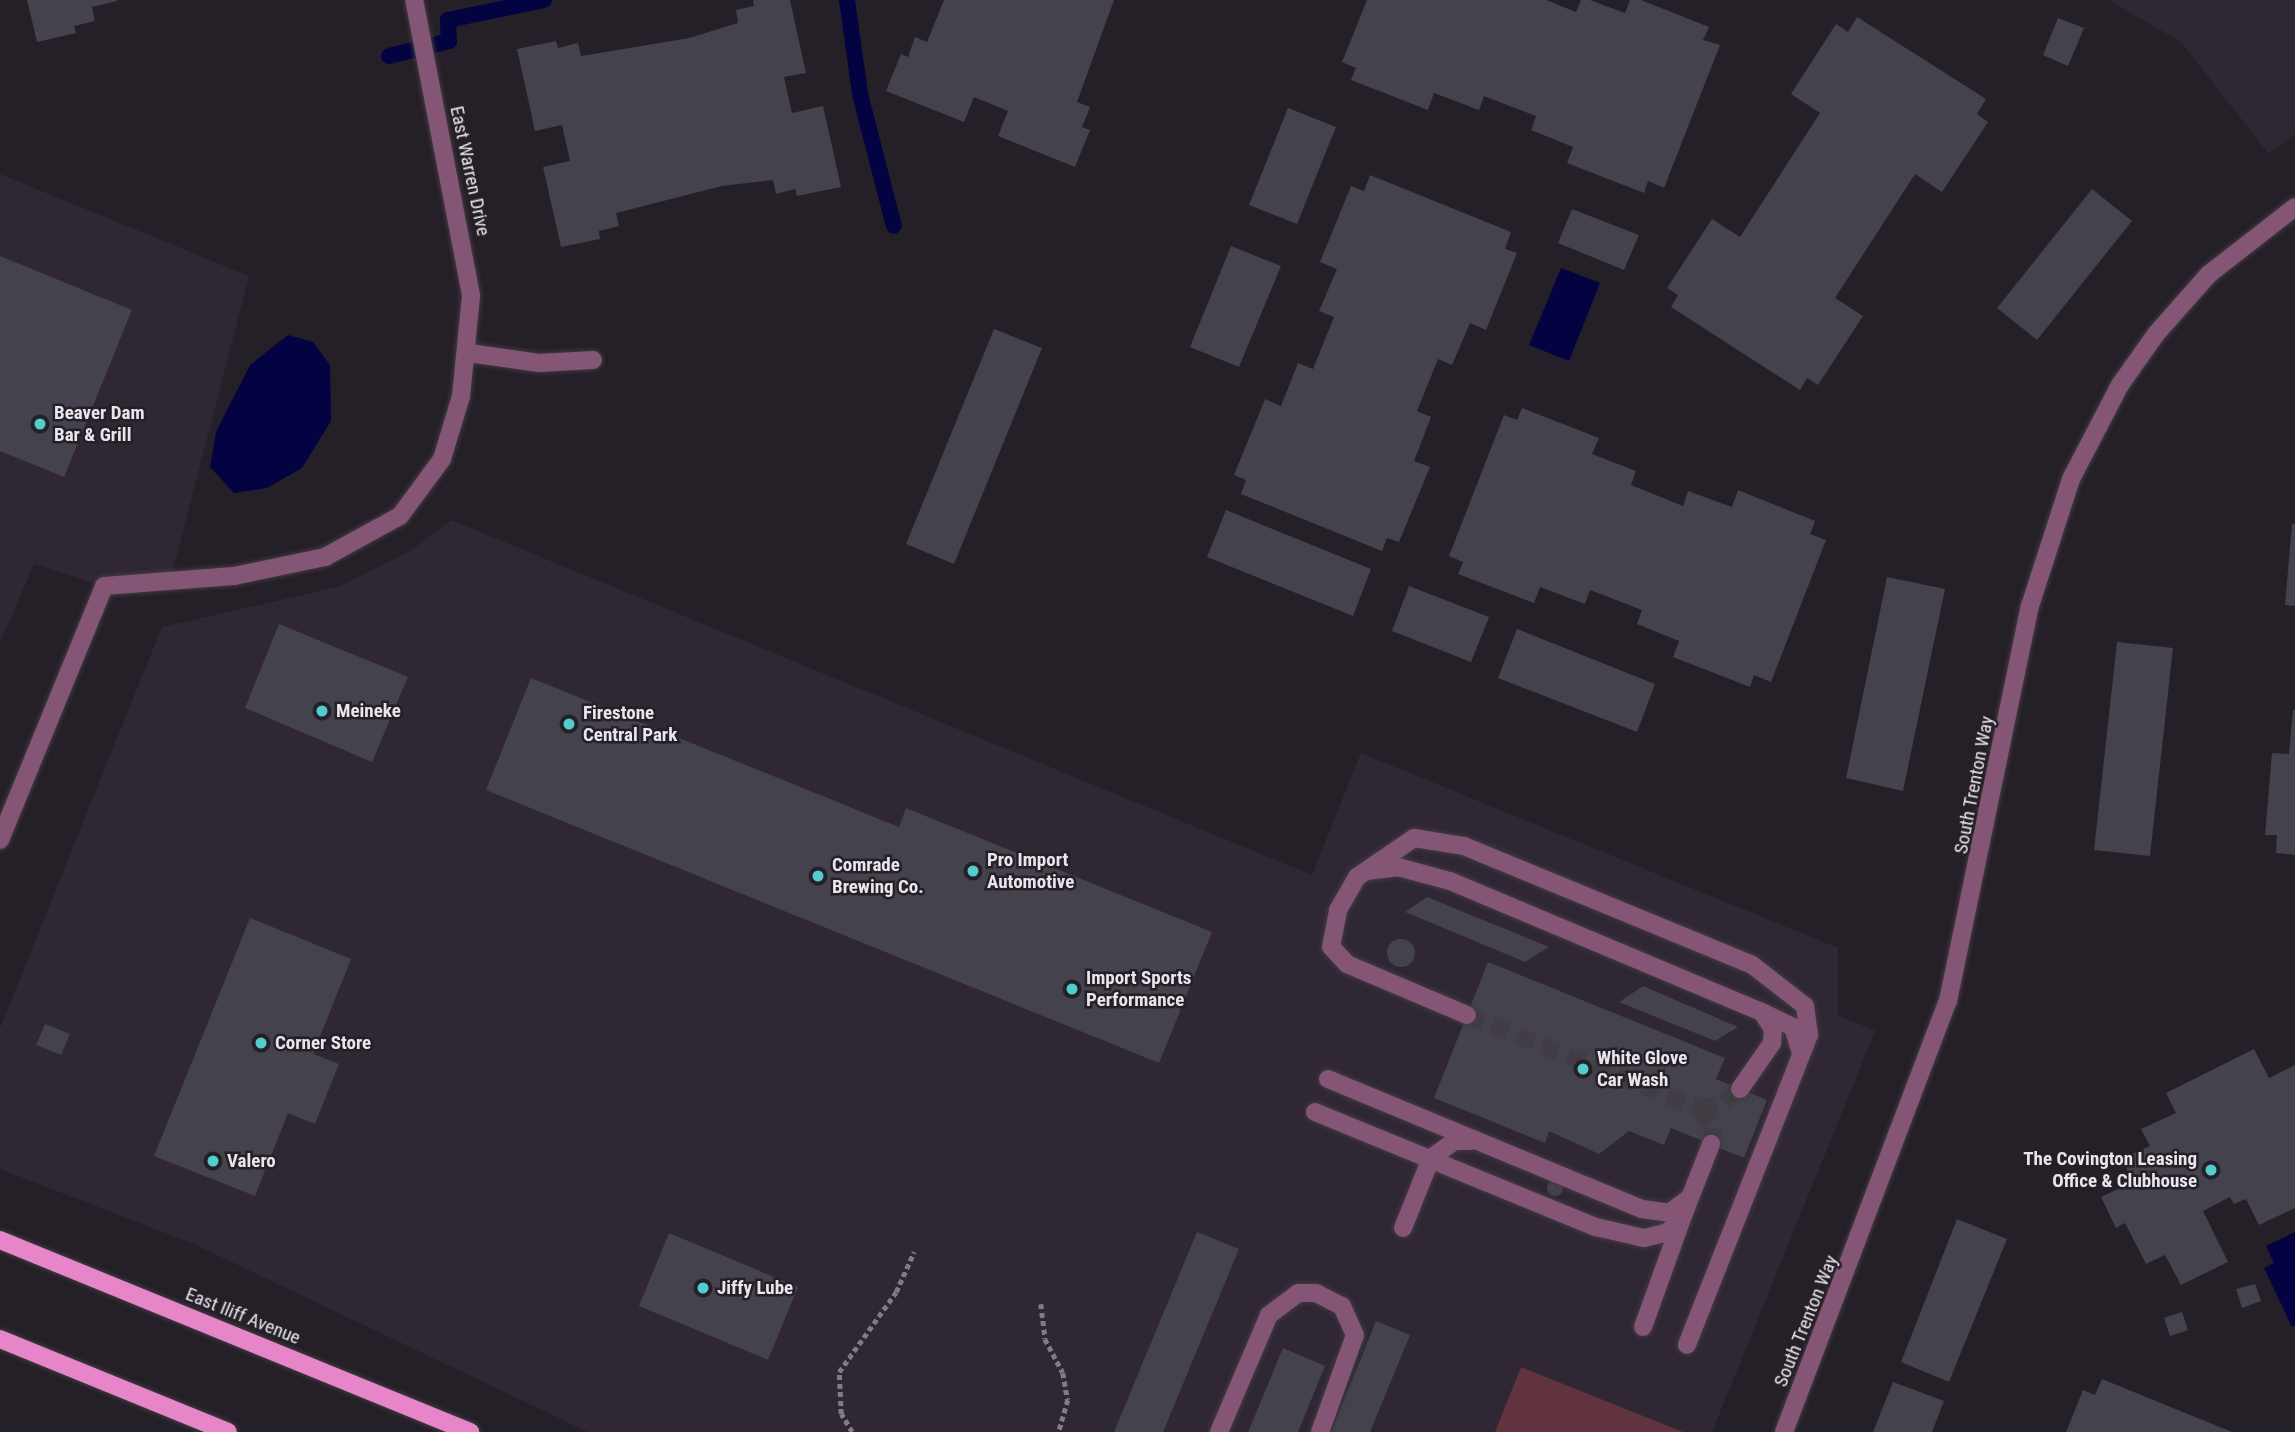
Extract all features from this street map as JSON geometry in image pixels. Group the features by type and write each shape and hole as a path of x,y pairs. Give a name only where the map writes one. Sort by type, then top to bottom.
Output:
{"main road":[{"name":"East Iliff Avenue","path":"0,1240 470,1432"},
{"path":"0,1339 228,1432"}],"street":[{"name":"East Warren Drive","path":"0,840 104,586 292,566 385,528 416,499 442,459 469,353 466,253 414,0"},
{"name":"South Trenton Way","path":"1784,1432 1941,1025 1970,914 2030,607 2071,479 2120,385 2170,316 2235,251 2295,207"},
{"path":"469,353 538,363 593,360"},
{"path":"1467,1014 1335,956 1333,924 1357,877 1414,838 1442,840 1511,865 1782,982 1810,1014 1800,1060 1687,1345"},
{"path":"1357,877 1376,867 1398,867 1450,881 1793,1027 1800,1060"},
{"path":"1740,1089 1772,1043 1773,1029 1762,1012"},
{"path":"1328,1079 1651,1211 1676,1211 1692,1194"},
{"path":"1315,1112 1625,1236 1659,1236 1681,1221"},
{"path":"1403,1228 1431,1158 1454,1141 1484,1143"},
{"path":"1643,1327 1711,1144"},
{"path":"1219,1432 1276,1304 1316,1293 1342,1307 1355,1335 1320,1432"}],"path":[{"path":"852,1432 841,1414 839,1372 896,1292 914,1252"},
{"path":"1041,1304 1045,1339 1063,1373 1068,1400 1059,1432"}],"shaded area":[{"path":"2109,0 2295,0 2295,135 2268,153 2181,42"},
{"path":"0,174 249,276 170,582 104,586 34,564 0,643"},
{"path":"1561,268 1600,283 1569,361 1529,345"},
{"path":"288,335 313,342 330,365 331,421 302,468 267,488 234,493 210,467 216,432 250,365"},
{"path":"451,520 1312,875 1361,753 1838,948 1838,1015 1875,1031 1712,1432 588,1432 194,1244 0,1169 0,1028 162,627 341,586 409,552"},
{"path":"2295,1232 2295,1326 2292,1327 2264,1268 2274,1263 2266,1246"},
{"path":"1521,1367 1683,1432 1495,1432"}],"building":[{"path":"27,0 117,1 92,7 95,21 74,26 76,33 37,42"},
{"path":"753,0 790,0 806,73 784,77 792,113 823,106 841,187 797,196 795,189 776,194 773,180 722,186 616,213 619,226 599,231 600,239 561,247 543,167 570,161 562,125 535,131 517,49 556,41 558,48 578,43 581,56 689,38 738,23 736,10 754,6"},
{"path":"944,0 1114,0 1077,102 1090,107 1082,127 1090,130 1075,167 998,136 1008,111 974,97 964,122 886,91 901,54 908,57 915,37 927,42"},
{"path":"1367,0 1546,0 1576,12 1581,0 1590,0 1625,13 1630,0 1641,0 1709,27 1703,40 1720,45 1664,188 1648,181 1644,193 1567,163 1573,147 1531,130 1536,116 1484,96 1479,110 1434,93 1428,110 1351,80 1356,68 1342,62"},
{"path":"1857,17 1986,99 1977,114 1988,122 1942,192 1915,174 1835,298 1863,316 1818,385 1807,378 1800,390 1671,307 1678,295 1667,288 1712,219 1740,237 1820,113 1791,94 1836,24 1848,32"},
{"path":"2058,18 2084,28 2068,66 2043,55"},
{"path":"1288,108 1336,127 1297,224 1249,205"},
{"path":"1370,175 1511,232 1505,249 1517,253 1486,330 1470,323 1452,365 1438,359 1417,411 1431,417 1414,461 1430,467 1399,542 1387,538 1382,551 1241,494 1246,480 1234,475 1265,399 1281,406 1298,363 1313,369 1334,317 1319,311 1337,269 1320,262 1351,186 1364,191"},
{"path":"2092,189 2132,221 2037,340 1997,308"},
{"path":"1572,209 1639,235 1624,270 1558,243"},
{"path":"1231,246 1281,266 1239,367 1190,347"},
{"path":"0,256 132,310 64,477 0,451"},
{"path":"994,329 1042,348 954,564 906,544"},
{"path":"1522,408 1599,438 1592,454 1636,471 1631,485 1683,506 1688,491 1732,507 1738,490 1815,521 1810,534 1826,540 1771,682 1754,675 1750,687 1673,657 1679,641 1637,624 1642,610 1590,590 1585,604 1540,587 1534,603 1458,574 1463,562 1449,556 1504,415 1517,420"},
{"path":"1226,510 1371,569 1353,616 1207,557"},
{"path":"2292,524 2295,524 2295,606 2285,605"},
{"path":"1887,577 1945,589 1903,791 1846,778"},
{"path":"1409,586 1489,617 1471,662 1392,631"},
{"path":"279,624 408,677 372,762 245,708"},
{"path":"1517,629 1655,684 1637,732 1498,678"},
{"path":"2117,642 2173,648 2150,856 2094,850"},
{"path":"531,678 899,827 906,808 1212,932 1159,1063 486,790"},
{"path":"2293,710 2295,855 2276,853 2277,835 2265,835 2272,753 2289,754"},
{"path":"1427,897 1549,947 1525,962 1405,912"},
{"path":"250,918 351,959 313,1054 339,1064 315,1124 288,1113 255,1196 154,1156"},
{"path":"1401,939 1411,943 1415,953 1411,963 1401,967 1391,963 1387,953 1391,943"},
{"name":"White Glove Car Wash","path":"1488,962 1725,1058 1716,1079 1767,1100 1744,1158 1671,1128 1664,1145 1629,1131 1599,1154 1549,1131 1545,1143 1434,1098"},
{"path":"1643,986 1738,1027 1715,1041 1619,1002"},
{"path":"45,1024 70,1034 61,1055 36,1045"},
{"name":"The Covington Leasing Office & Clubhouse","path":"2254,1049 2269,1078 2295,1065 2295,1208 2259,1225 2246,1199 2234,1204 2230,1197 2203,1211 2228,1262 2181,1285 2165,1255 2146,1264 2125,1223 2116,1228 2101,1197 2133,1182 2122,1159 2150,1146 2141,1129 2176,1113 2166,1093"},
{"path":"1552,1180 1558,1180 1563,1188 1561,1194 1552,1196 1547,1191 1547,1185"},
{"path":"1957,1219 2007,1239 1949,1382 1901,1362"},
{"path":"1197,1232 1239,1249 1163,1432 1114,1432"},
{"path":"669,1233 798,1287 768,1360 639,1306"},
{"path":"2255,1284 2261,1301 2242,1308 2236,1289"},
{"path":"2182,1312 2188,1330 2170,1336 2164,1318"},
{"path":"1376,1321 1410,1335 1370,1432 1331,1432"},
{"path":"1283,1348 1325,1366 1298,1432 1248,1432"},
{"path":"2102,1379 2232,1432 2066,1432 2083,1390 2095,1395"},
{"path":"1893,1382 1944,1401 1932,1432 1873,1432"}],"waterway":[{"path":"389,56 449,41 448,20 544,0"},
{"path":"847,0 860,94 894,226"}],"tunnel":[{"path":"1467,1015 1699,1109 1714,1128 1711,1144"},
{"path":"1699,1109 1724,1103 1740,1089"}],"place":[{"name":"Beaver Dam Bar & Grill","path":"40,424"},
{"name":"Meineke","path":"322,711"},
{"name":"Firestone Central Park","path":"569,724"},
{"name":"Pro Import Automotive","path":"973,871"},
{"name":"Comrade Brewing Co.","path":"818,876"},
{"name":"Import Sports Performance","path":"1072,989"},
{"name":"Corner Store","path":"261,1043"},
{"name":"White Glove Car Wash","path":"1583,1069"},
{"name":"Valero","path":"213,1161"},
{"name":"The Covington Leasing Office & Clubhouse","path":"2211,1170"},
{"name":"Jiffy Lube","path":"703,1288"}]}
